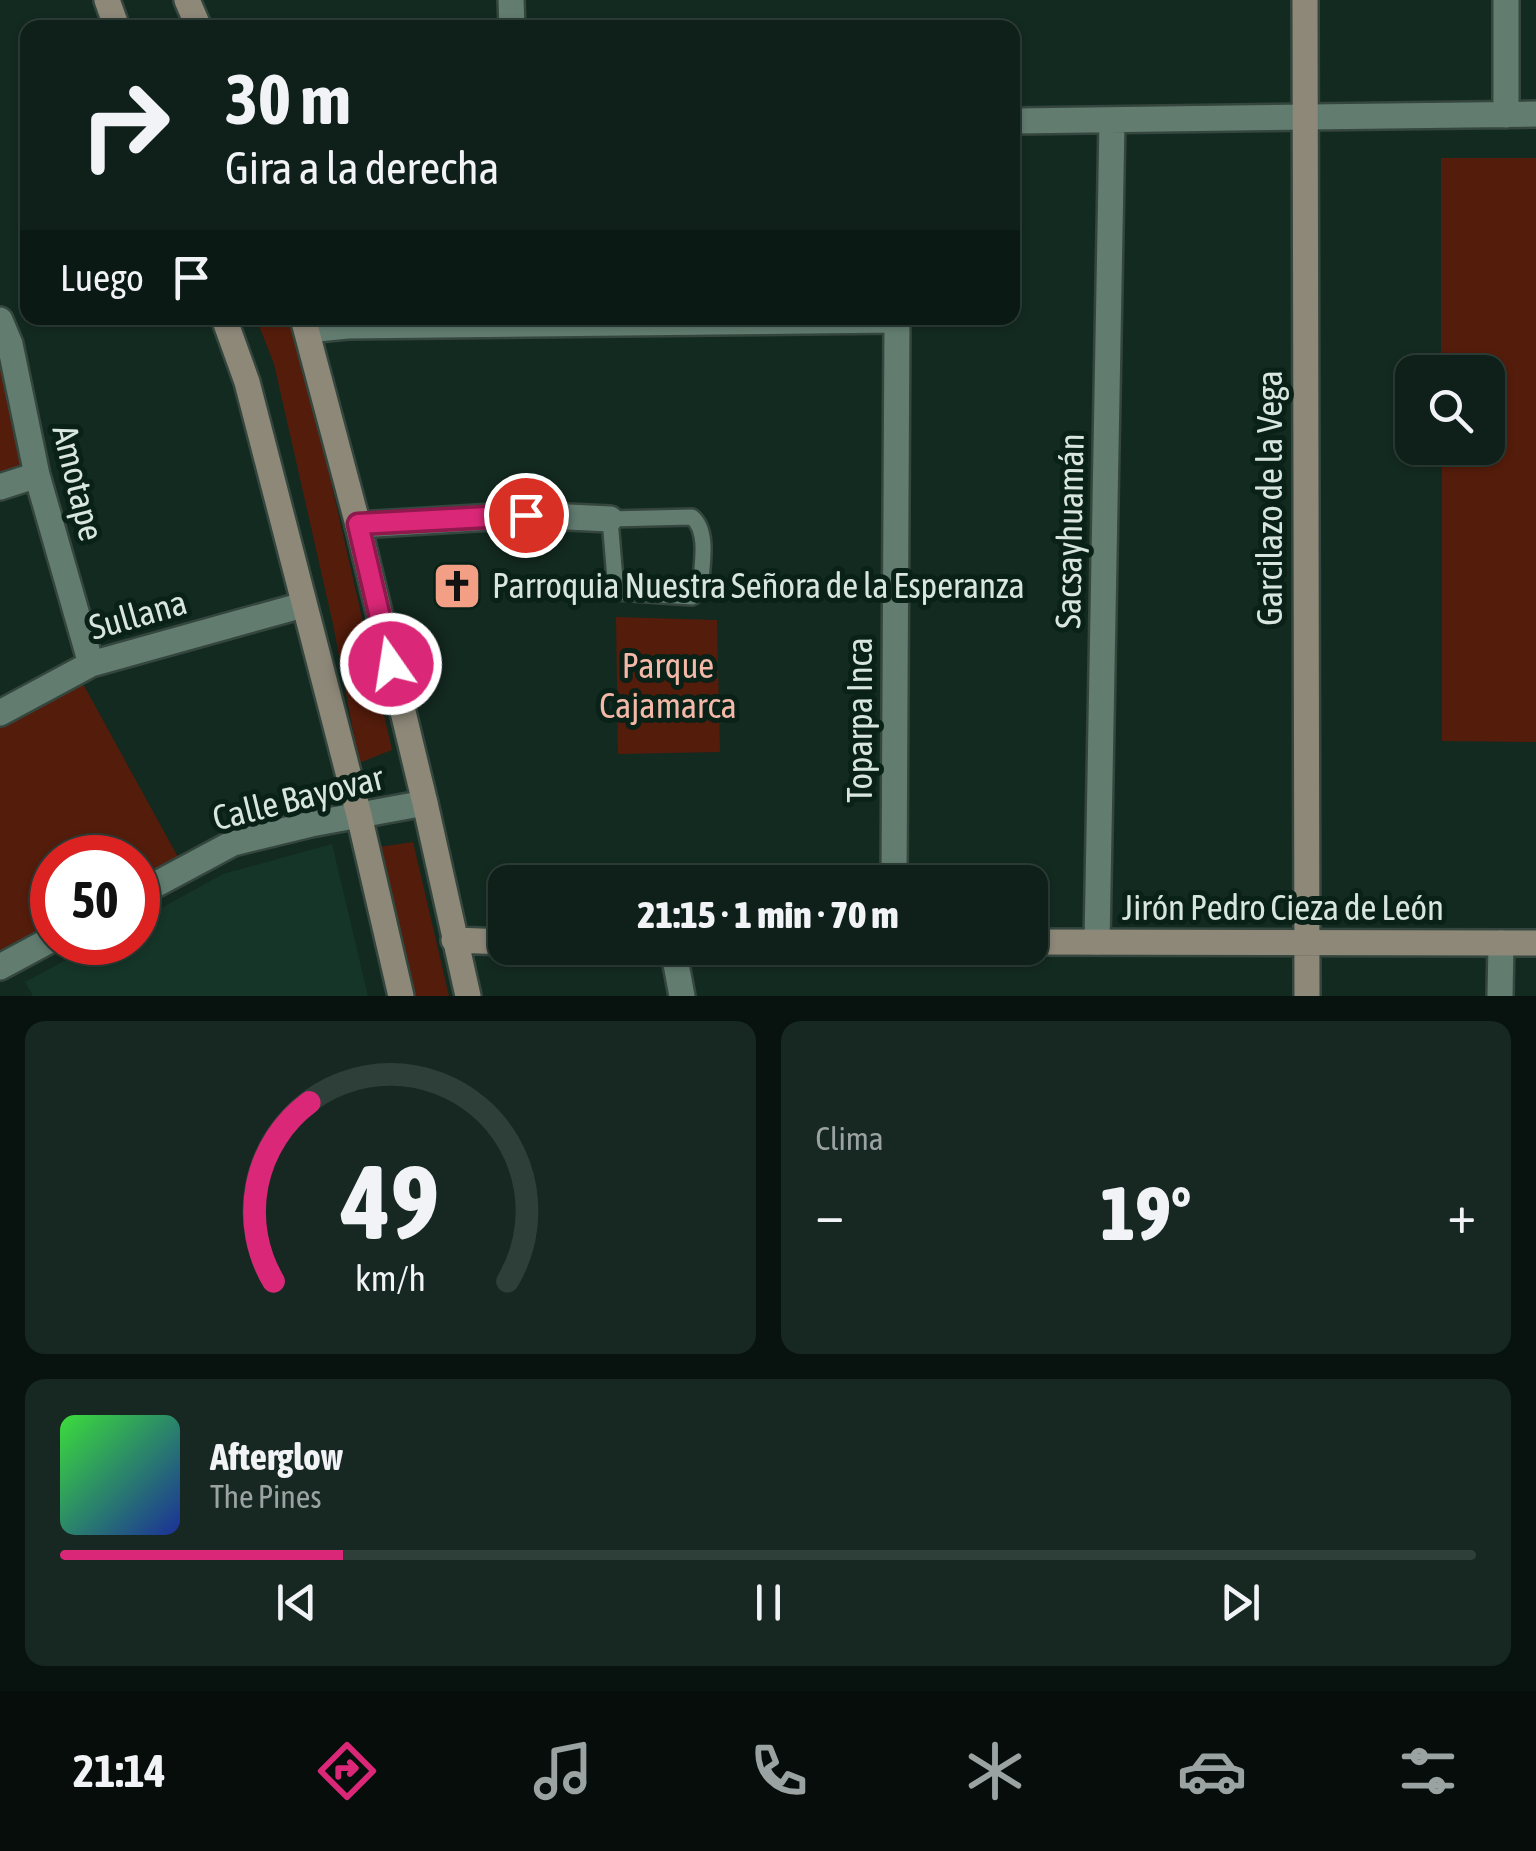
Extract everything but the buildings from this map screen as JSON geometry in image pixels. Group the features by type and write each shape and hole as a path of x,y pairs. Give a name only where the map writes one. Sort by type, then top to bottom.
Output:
{"street":[{"name":"Garcilazo de la Vega","path":"1305,0 1307,996"},
{"path":"1506,0 1506,114"},
{"path":"1020,121 1536,114"},
{"name":"Sacsayhuamán","path":"1097,942 1112,121"},
{"name":"Amotape","path":"0,320 10,344 37,475 91,664"},
{"path":"227,325 248,382 402,996"},
{"path":"305,325 358,524 468,996"},
{"path":"326,325 426,325"},
{"name":"Toparpa Inca","path":"894,865 897,325"},
{"path":"0,488 37,475"},
{"path":"358,524 526,515 610,518"},
{"name":"Sullana","path":"0,713 91,664 304,605"},
{"name":"Calle Bayovar","path":"160,882 233,844 359,814 425,803"},
{"path":"454,940 488,941"},
{"name":"Jirón Pedro Cieza de León","path":"1048,942 1536,943"},
{"path":"1500,943 1500,996"},
{"path":"0,967 30,951"},
{"path":"676,965 682,996"}],"lane":[{"path":"692,516 702,532 700,591 692,597 616,592 610,518 692,516"}],"shaded area":[{"path":"332,844 368,996 33,996 25,982 57,965 160,965 160,909 223,874"}],"green space":[{"path":"1441,158 1536,158 1536,742 1442,741 1442,465 1505,465 1505,355 1441,355"},
{"path":"259,325 291,325 303,359 392,750 359,763 333,624 274,364"},
{"path":"0,366 22,466 0,477"},
{"name":"Parque Cajamarca","path":"616,617 717,620 720,752 618,754"},
{"path":"82,682 179,859 160,870 160,835 30,835 30,940 0,956 0,727"},
{"path":"413,842 449,996 413,996 379,847"}],"place":[{"name":"Parroquia Nuestra Señora de la Esperanza","path":"457,586"}],"route":[{"path":"391,664 358,524 526,515"}]}
